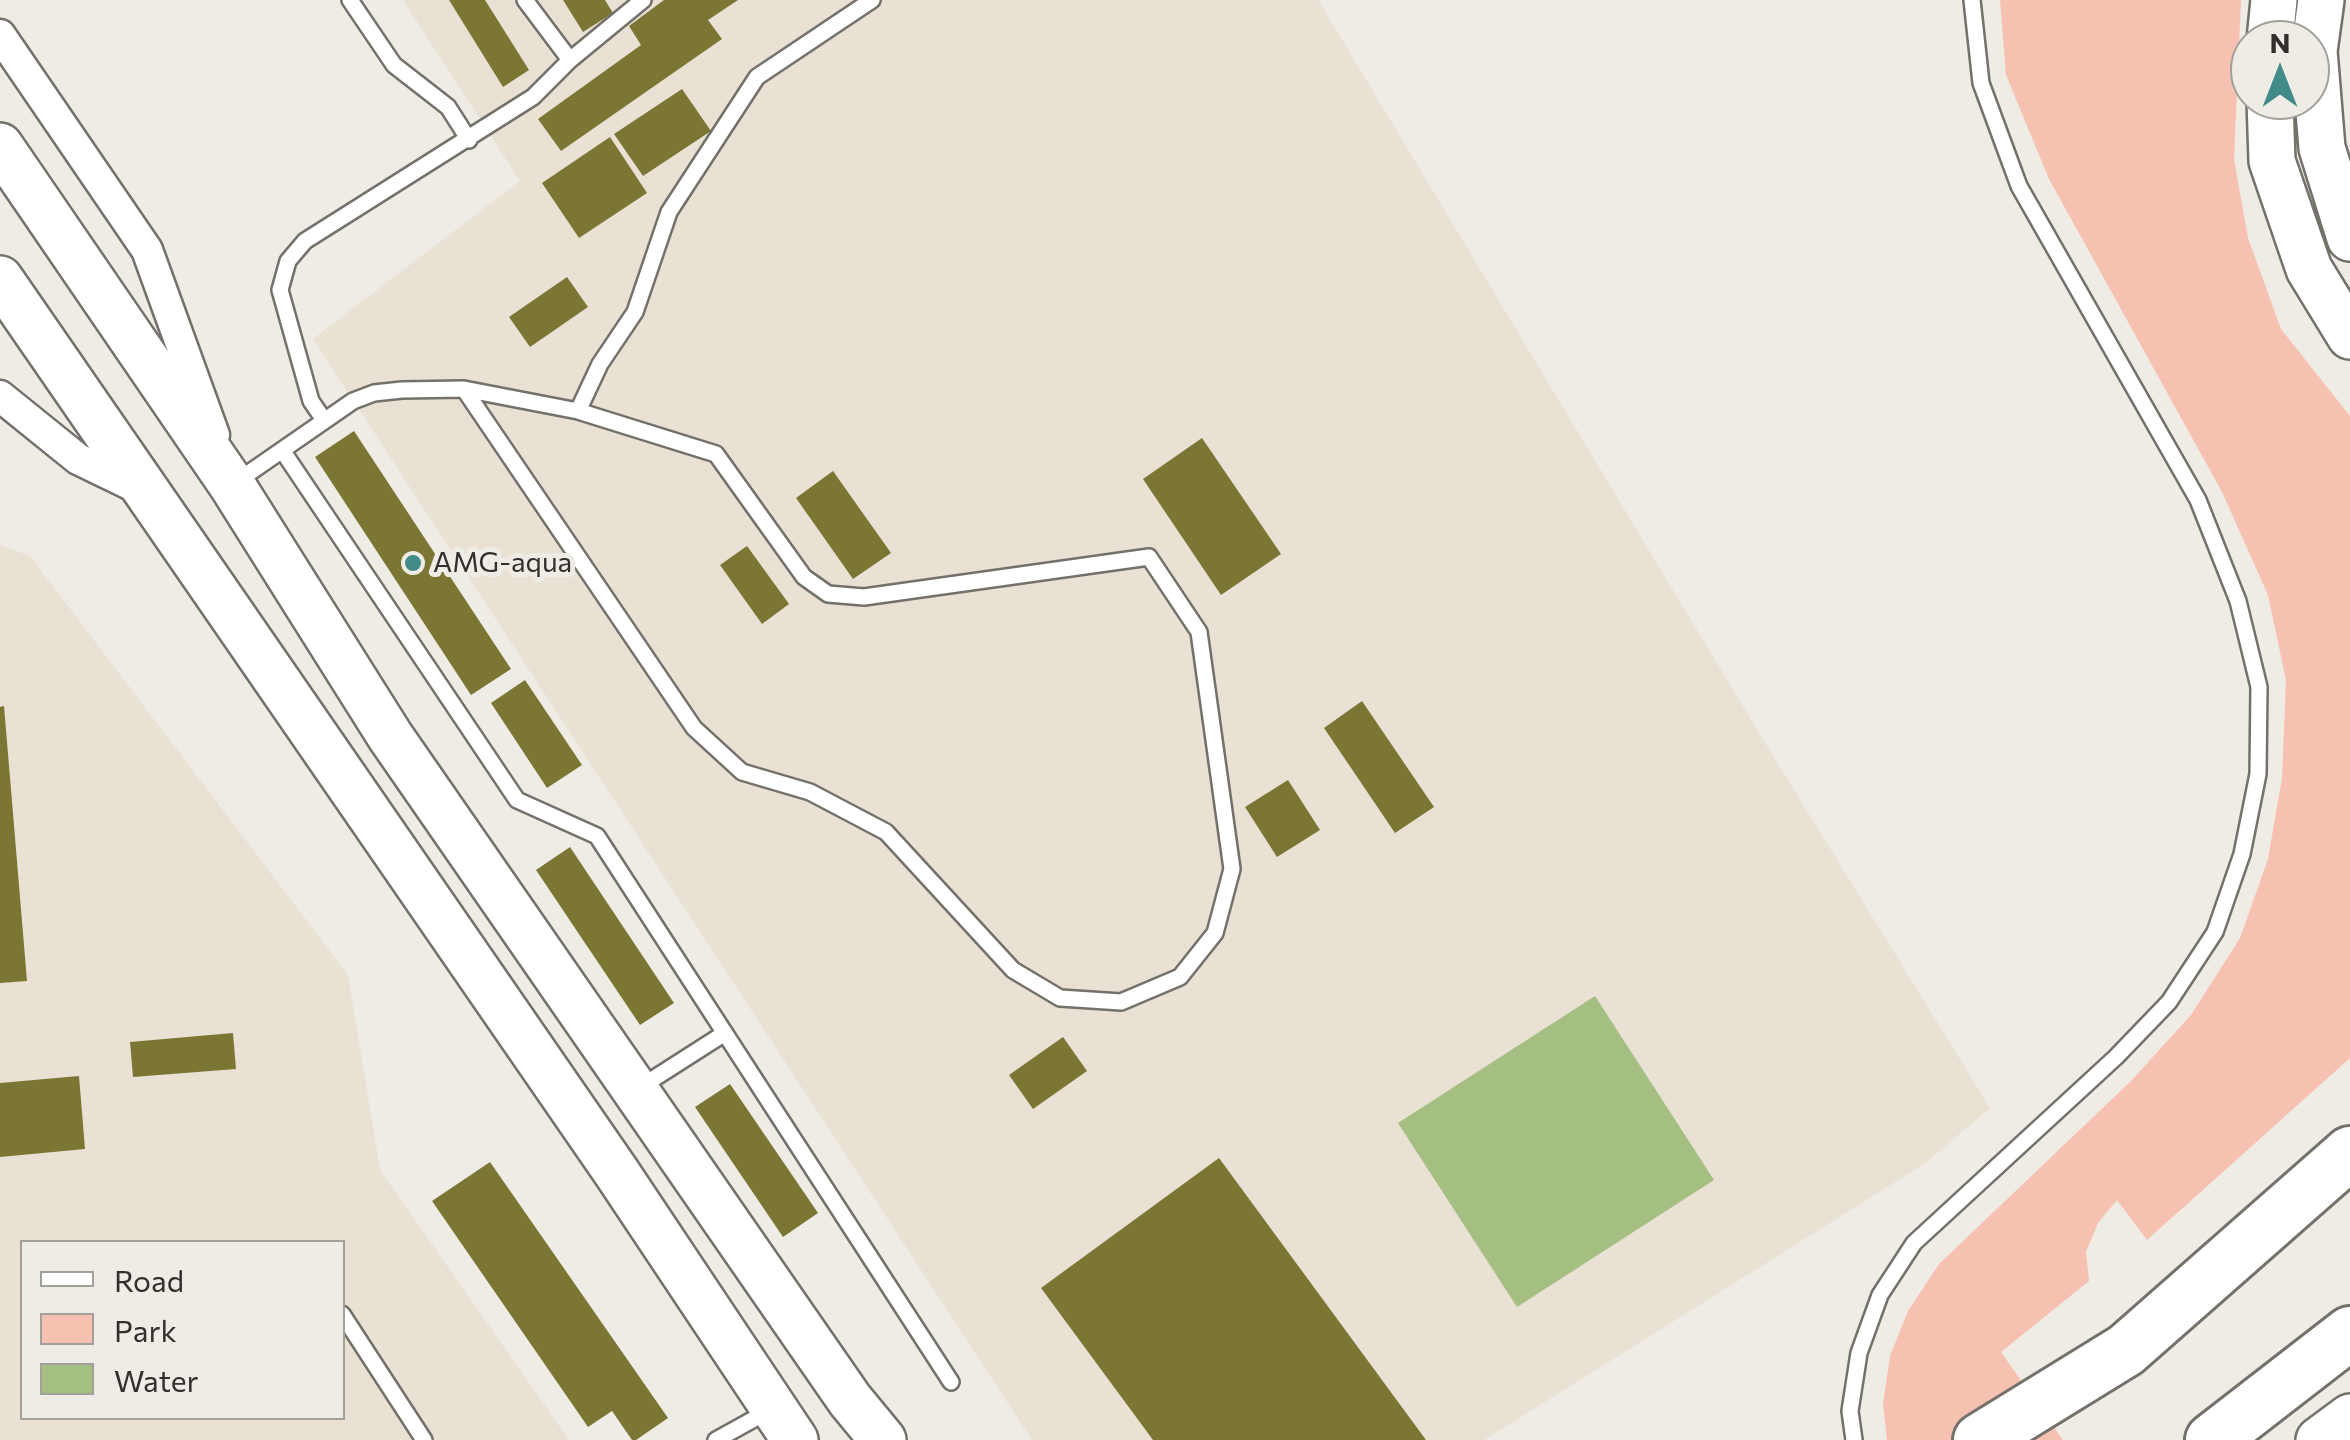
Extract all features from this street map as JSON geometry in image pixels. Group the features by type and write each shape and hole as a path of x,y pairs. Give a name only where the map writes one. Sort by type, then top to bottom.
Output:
{"highway":[{"path":"1980,1440 2126,1350 2350,1153"},
{"path":"2212,1440 2350,1333"}],"main road":[{"path":"2321,0 2314,51 2322,148 2350,238"},
{"path":"2271,120 2272,161 2302,251 2350,336"},
{"path":"0,146 232,485 390,736 850,1400 883,1440"},
{"path":"0,279 786,1424"},
{"path":"2319,1440 2350,1417"}],"street":[{"path":"0,34 147,250 232,485"},
{"path":"0,396 78,459 143,490"}],"lane":[{"path":"350,0 394,66 448,107 470,140"},
{"path":"525,0 570,60"},
{"path":"324,420 311,401 280,290 288,261 304,241 533,97 570,60 643,0"},
{"path":"578,411 600,364 634,312 669,212 756,77 872,0"},
{"path":"1854,1440 1850,1412 1860,1353 1880,1296 1914,1243 2116,1057 2169,1002 2215,932 2242,854 2258,774 2260,687 2238,600 2198,500 2019,186 1981,83 1972,0"},
{"path":"232,485 353,401 374,393 464,389 578,411 716,454 804,577 828,594 864,597 1149,557 1199,632 1232,869 1215,933 1180,977 1121,1002 1060,998 1012,970 886,832 810,792 742,772 694,728 464,389"},
{"path":"282,450 517,800 597,836 951,1382"},
{"path":"636,1090 725,1033"},
{"path":"345,1319 424,1440"},
{"path":"716,1440 786,1424"}],"shaded area":[{"path":"403,0 1318,0 1759,733 1990,1108 1924,1164 1484,1440 1032,1440 313,339 520,181"},
{"path":"0,545 30,556 348,975 380,1170 569,1440 0,1440"}],"green space":[{"path":"2000,0 2241,0 2240,20 2230,20 2230,120 2236,120 2234,159 2248,238 2281,329 2350,416 2350,1058 2147,1240 2117,1200 2098,1223 2086,1252 2089,1281 2001,1352 2063,1440 1887,1440 1883,1404 1890,1356 1908,1311 1939,1264 2131,1081 2191,1015 2240,938 2268,859 2282,778 2286,680 2268,595 2222,492 2049,179 2006,75"}],"water":[{"path":"1595,996 1714,1180 1517,1307 1398,1123"}],"building":[{"path":"449,0 485,0 529,70 503,87"},
{"path":"563,0 605,0 613,13 583,32"},
{"path":"664,0 738,0 708,20 722,39 561,151 538,119 641,45 629,26"},
{"path":"682,89 711,131 643,176 614,134"},
{"path":"610,137 647,193 579,238 542,183"},
{"path":"567,277 588,307 530,347 509,317"},
{"name":"AMG-aqua","path":"354,431 511,669 471,695 315,457"},
{"path":"1202,438 1281,554 1221,595 1143,479"},
{"path":"833,471 891,553 853,579 796,498"},
{"path":"747,546 789,604 762,624 720,565"},
{"path":"525,680 582,765 547,788 491,703"},
{"path":"1362,701 1434,807 1395,833 1324,728"},
{"path":"4,706 27,981 0,983 0,707"},
{"path":"1288,780 1320,830 1277,857 1245,807"},
{"path":"570,847 674,1003 640,1025 536,870"},
{"path":"233,1033 236,1069 133,1077 130,1042"},
{"path":"1063,1037 1087,1071 1033,1109 1009,1075"},
{"path":"79,1076 85,1149 0,1157 0,1083"},
{"path":"730,1084 818,1213 783,1237 695,1107"},
{"path":"1219,1158 1426,1440 1153,1440 1041,1288"},
{"path":"490,1162 668,1418 636,1440 632,1440 612,1411 588,1427 432,1201"}],"place":[{"name":"AMG-aqua","path":"413,563"}]}
